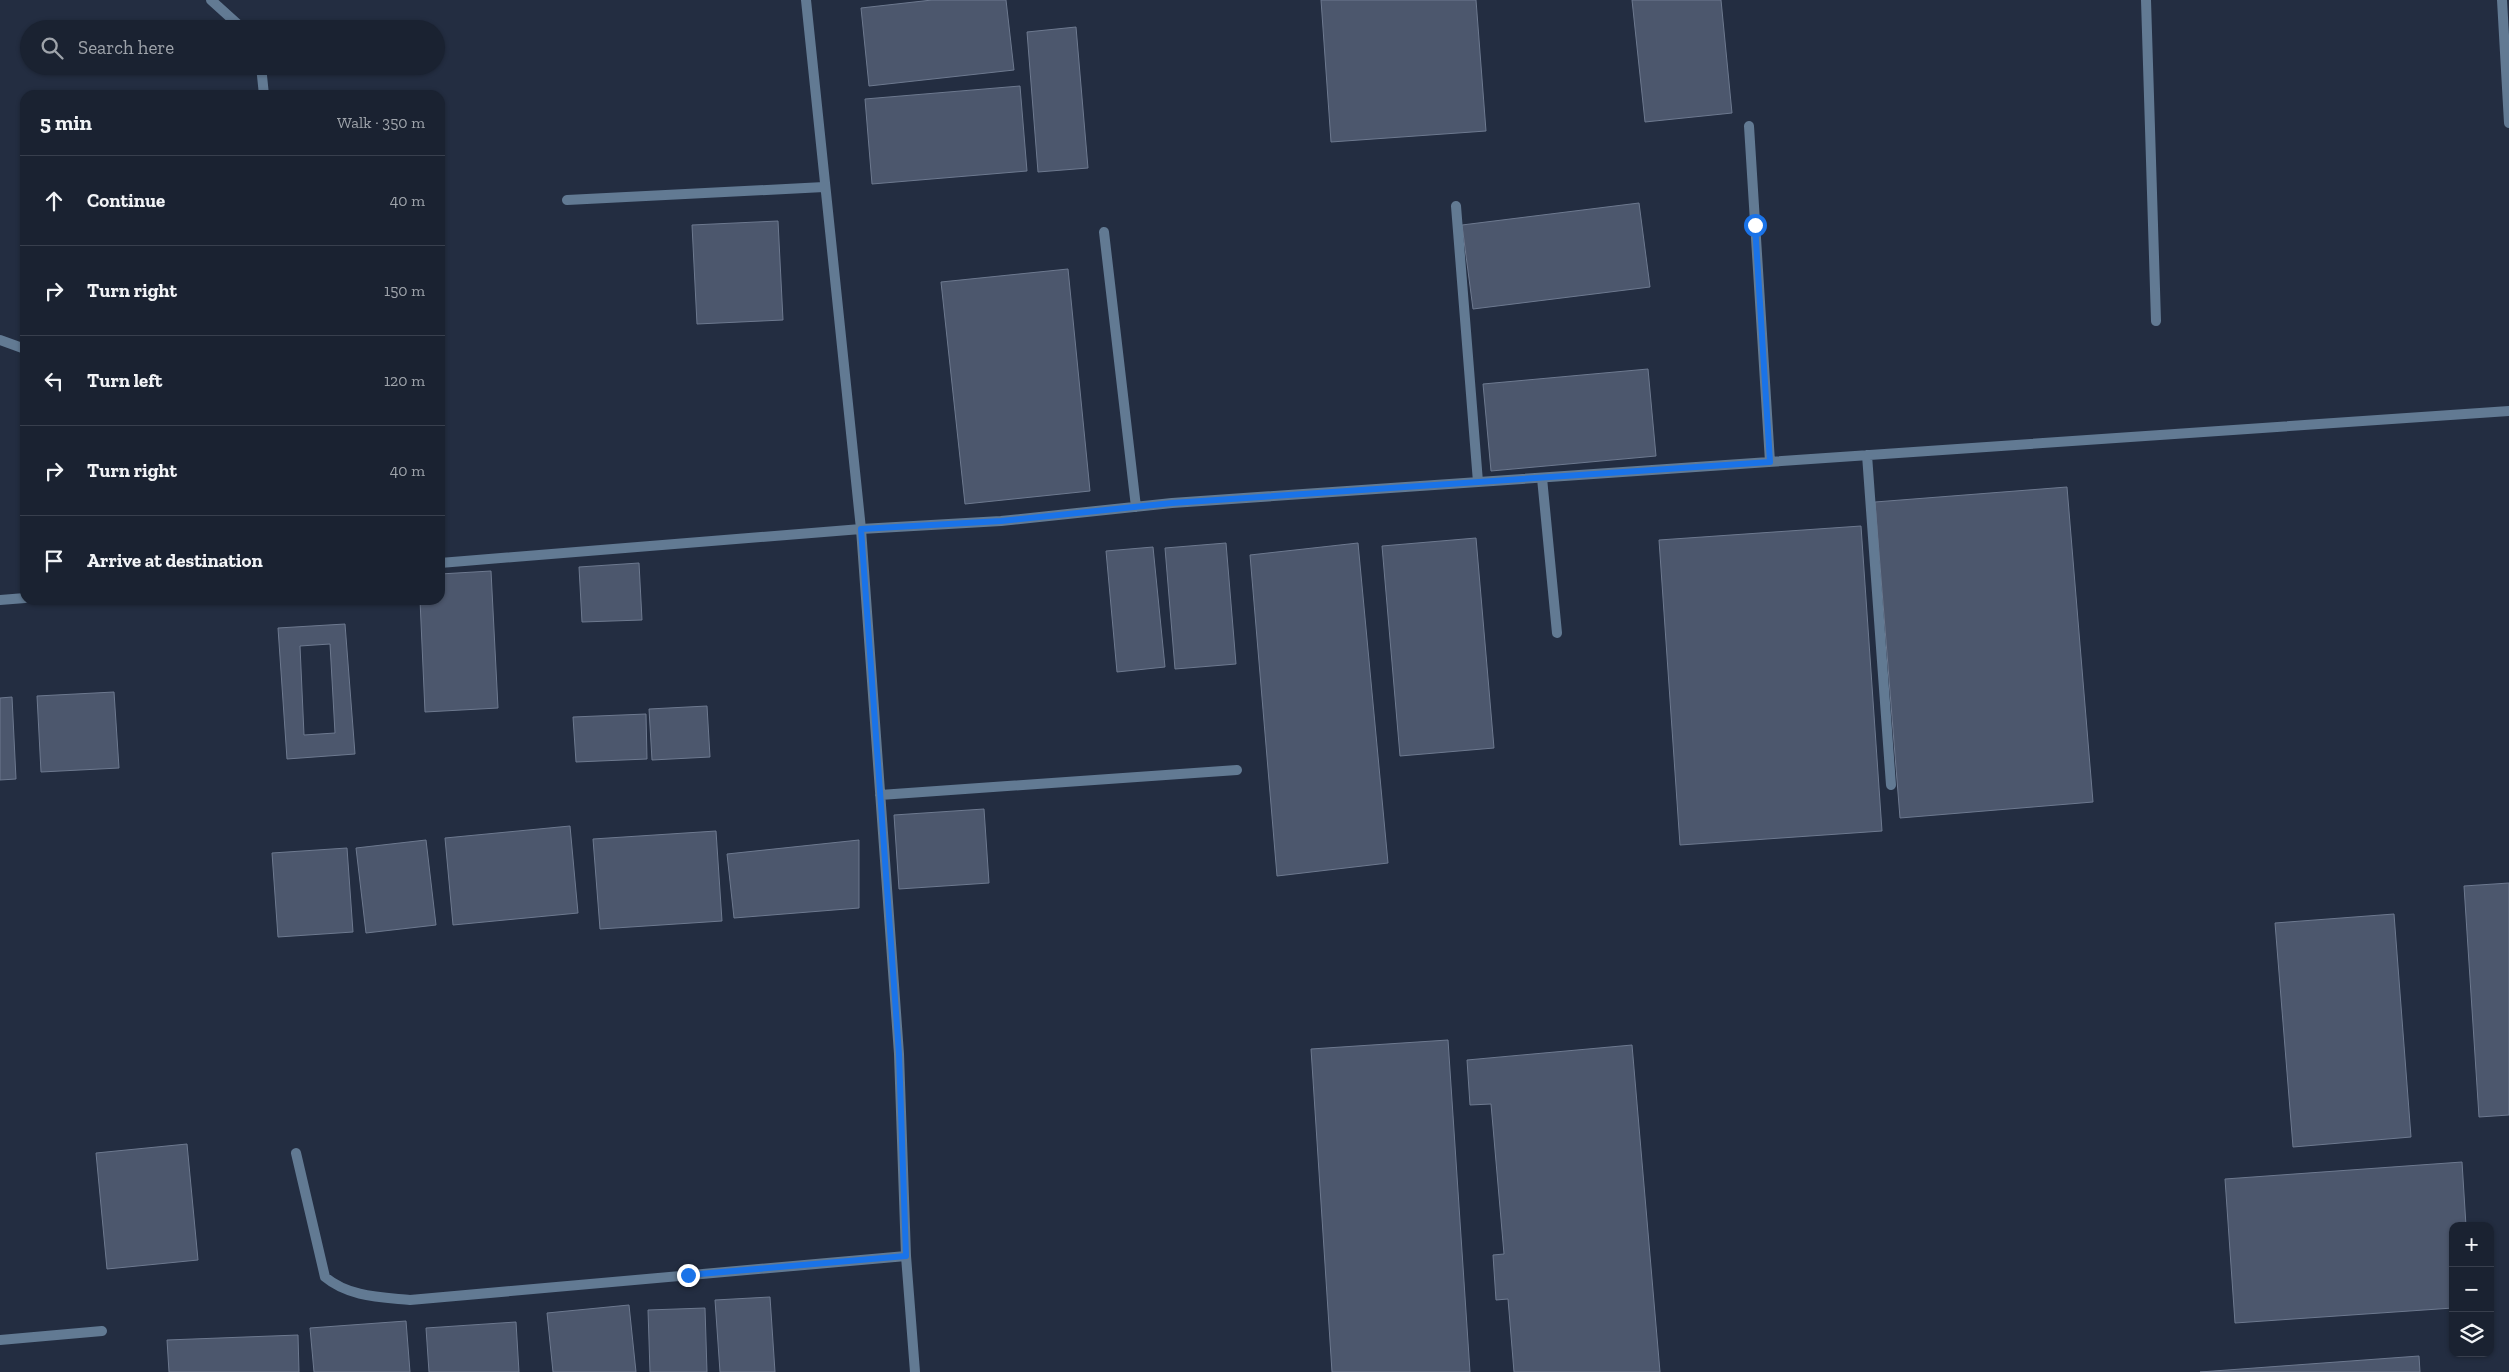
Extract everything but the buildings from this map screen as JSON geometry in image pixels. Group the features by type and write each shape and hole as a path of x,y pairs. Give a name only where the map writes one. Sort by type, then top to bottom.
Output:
{"street":[{"path":"211,0 232,20"},
{"path":"806,0 861,529 899,1054 906,1256 915,1372"},
{"path":"2146,0 2156,321"},
{"path":"2502,0 2509,123"},
{"path":"263,75 264,90"},
{"path":"1749,126 1770,462"},
{"path":"567,200 824,187"},
{"path":"1456,206 1478,482"},
{"path":"1104,232 1136,507"},
{"path":"0,340 20,347"},
{"path":"445,563 861,529 1001,521 1136,507 2509,411"},
{"path":"1867,455 1891,785"},
{"path":"1542,478 1557,633"},
{"path":"0,600 20,598"},
{"path":"880,795 1236,770"},
{"path":"296,1153 325,1277 337,1288 358,1294 410,1300 906,1256"},
{"path":"0,1340 102,1331"}],"route":[{"path":"688,1275 906,1256 899,1054 861,529 1001,521 1172,503 1770,462 1755,225"}]}
